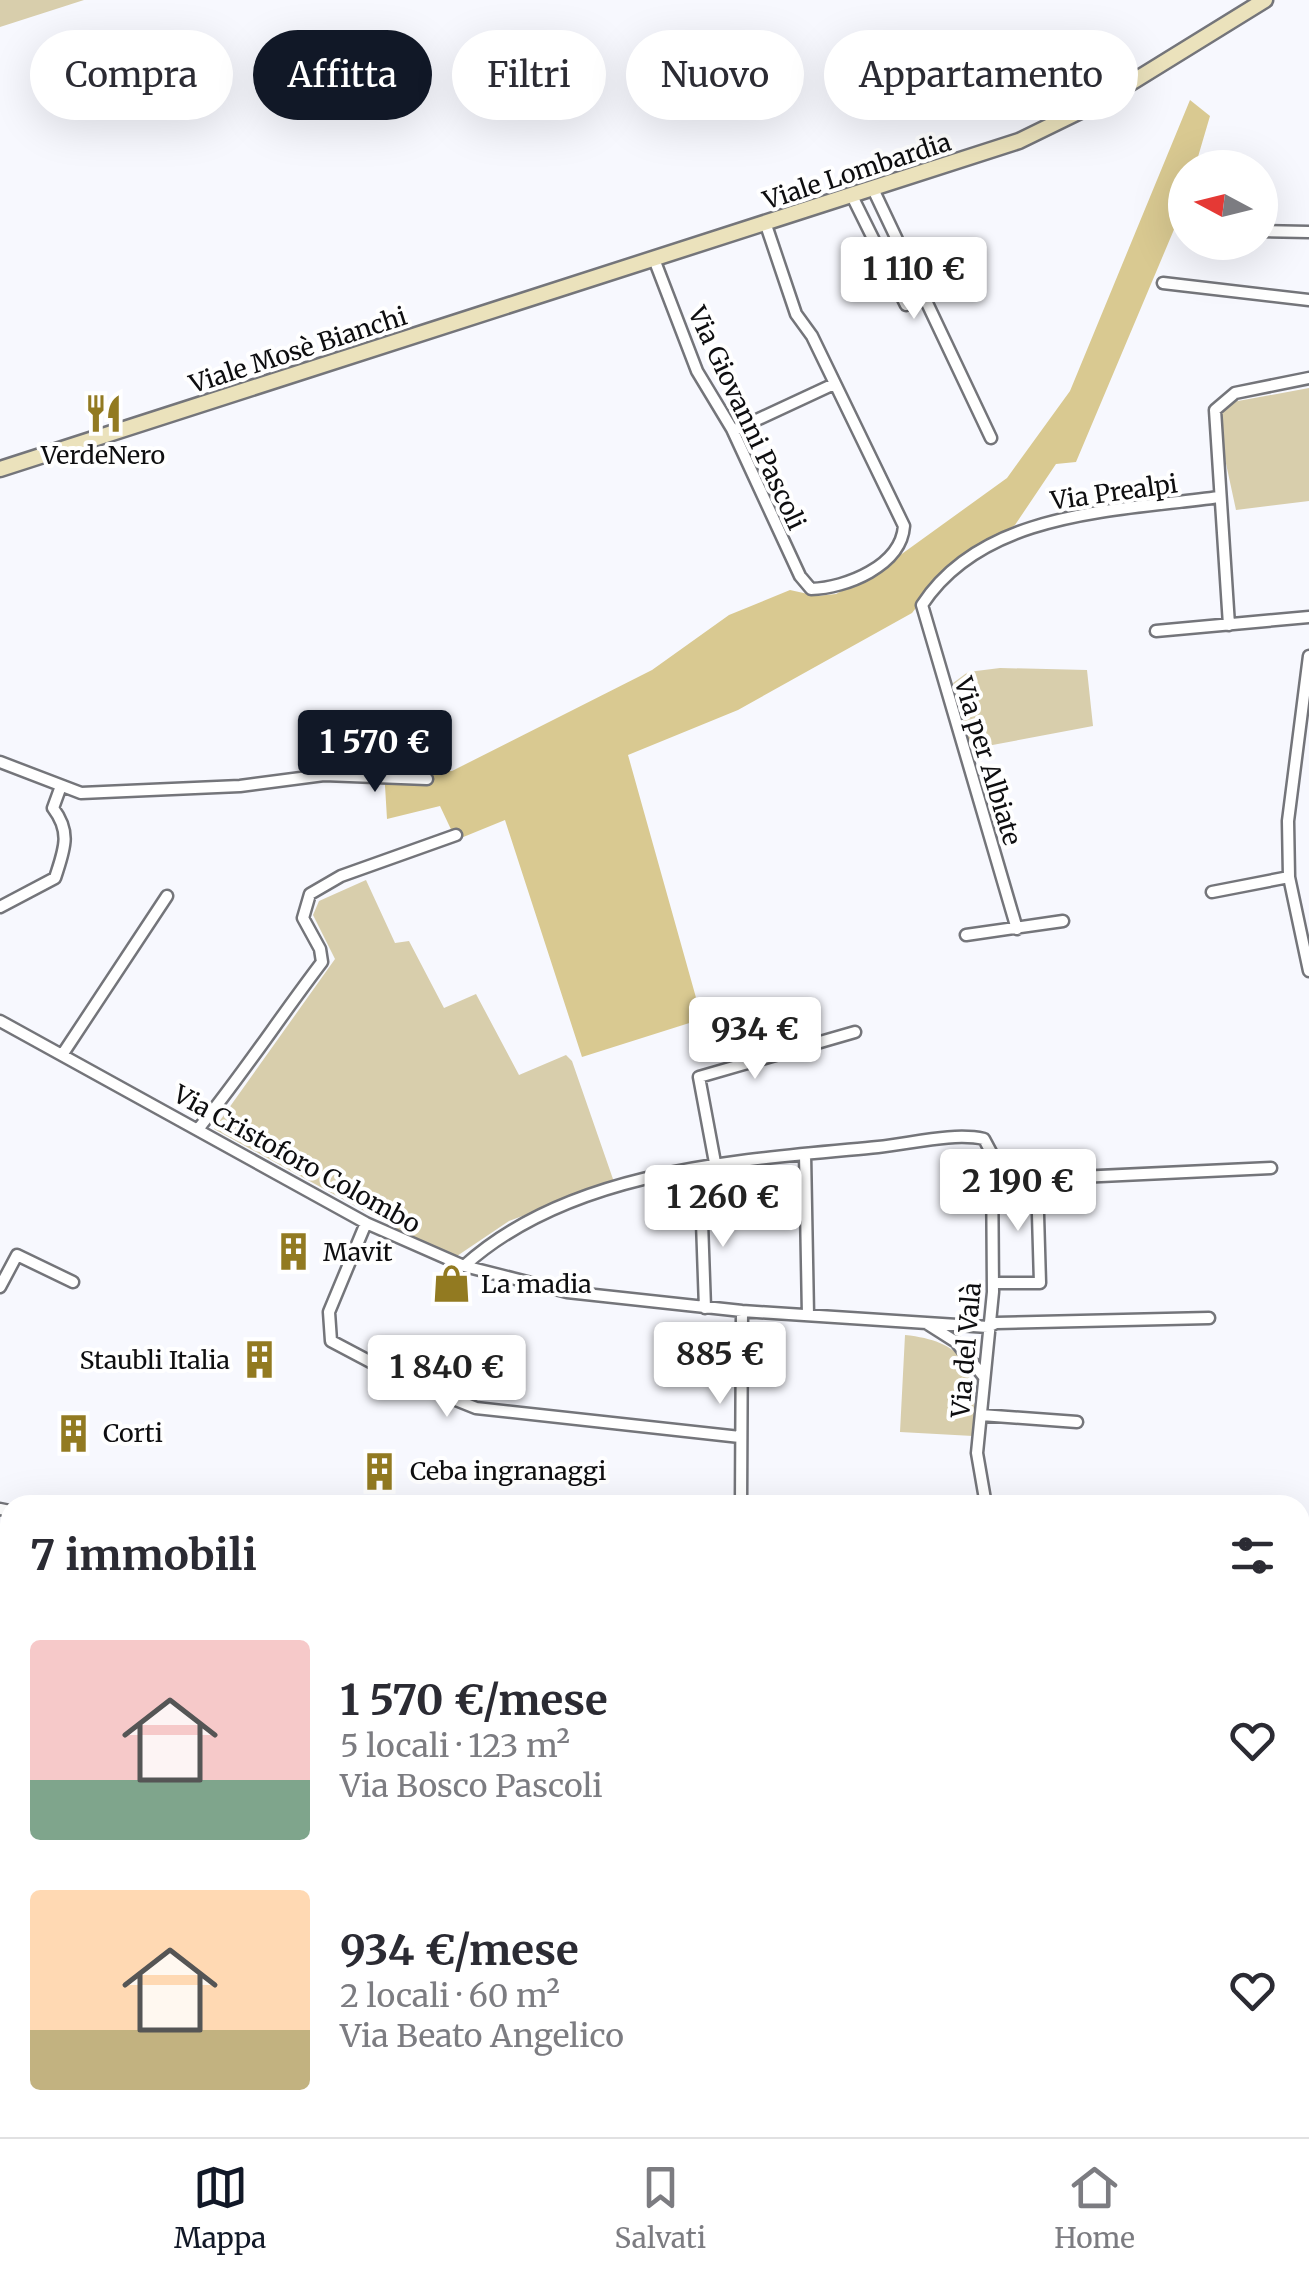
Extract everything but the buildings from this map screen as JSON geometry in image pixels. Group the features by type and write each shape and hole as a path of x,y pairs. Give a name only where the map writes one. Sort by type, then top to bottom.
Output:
{"main road":[{"name":"Viale Lombardia","path":"610,273 1056,126 1265,0"},
{"name":"Viale Mosè Bianchi","path":"0,470 610,273"}],"street":[{"path":"872,188 991,438"},
{"path":"852,196 906,305"},
{"path":"733,431 834,384 796,314 766,224"},
{"path":"1278,231 1309,232"},
{"name":"Via Giovanni Pascoli","path":"654,260 697,371 733,431 800,576 811,589 838,589 890,558 903,542 904,526 895,500 834,384"},
{"path":"1163,283 1309,300"},
{"path":"1229,624 1215,410 1235,393 1309,378"},
{"name":"Via Prealpi","path":"922,604 942,580 970,558 1037,525 1219,497"},
{"name":"Via per Albiate","path":"922,604 1017,930"},
{"path":"1156,631 1309,617"},
{"path":"1309,656 1288,821 1289,876 1309,970"},
{"path":"0,762 81,792 240,786 324,775 427,779"},
{"path":"0,907 55,878 68,840 63,821 53,808 61,786"},
{"path":"199,1128 247,1071 292,998 322,962 320,949 303,918 310,894 366,866 456,835"},
{"path":"1212,892 1289,876"},
{"path":"64,1052 167,896"},
{"path":"966,935 1063,920"},
{"name":"Via Cristoforo Colombo","path":"0,1021 64,1052 366,1223 464,1266 567,1292 704,1308 988,1327"},
{"path":"716,1168 699,1077 855,1032"},
{"name":"Via del Valà","path":"805,1154 972,1138 986,1140 991,1147 994,1283 978,1467 984,1495"},
{"path":"464,1266 516,1230 572,1204 630,1184 805,1154 808,1315"},
{"path":"992,1181 1272,1168"},
{"path":"994,1283 1040,1283 1037,1180"},
{"path":"701,1193 704,1308"},
{"path":"366,1223 330,1312 331,1340 401,1378 476,1408 740,1437"},
{"path":"0,1288 17,1255 73,1282"},
{"path":"741,1495 742,1311"},
{"path":"988,1327 994,1323 1209,1318"},
{"path":"925,1323 956,1342 984,1377"},
{"path":"980,1415 1078,1422"}],"shaded area":[{"path":"0,0 84,0 0,27"},
{"path":"1190,100 1210,116 1200,150 1169,150"},
{"path":"1168,153 1168,244 1076,462 1056,464 1015,525 939,578 912,613 738,710 628,755 702,1019 582,1057 505,820 456,840 440,806 387,819 384,769 452,771 652,670 729,615 790,590 817,596 836,594 874,574 1007,478 1070,391"},
{"path":"1309,388 1309,501 1236,510 1216,417 1227,403"},
{"path":"1000,668 1087,670 1093,726 971,749 953,683 968,672"},
{"path":"366,880 395,943 409,941 444,1008 476,994 519,1075 566,1055 572,1061 614,1182 509,1221 457,1256 434,1249 214,1129 335,959 313,915 319,901"},
{"path":"905,1335 945,1345 966,1366 974,1396 973,1436 900,1432"}],"place":[{"name":"VerdeNero","path":"103,414"},
{"name":"Mavit","path":"293,1252"},
{"name":"La madia","path":"451,1284"},
{"name":"Staubli Italia","path":"260,1360"},
{"name":"Corti","path":"73,1433"},
{"name":"Ceba ingranaggi","path":"380,1471"}]}
